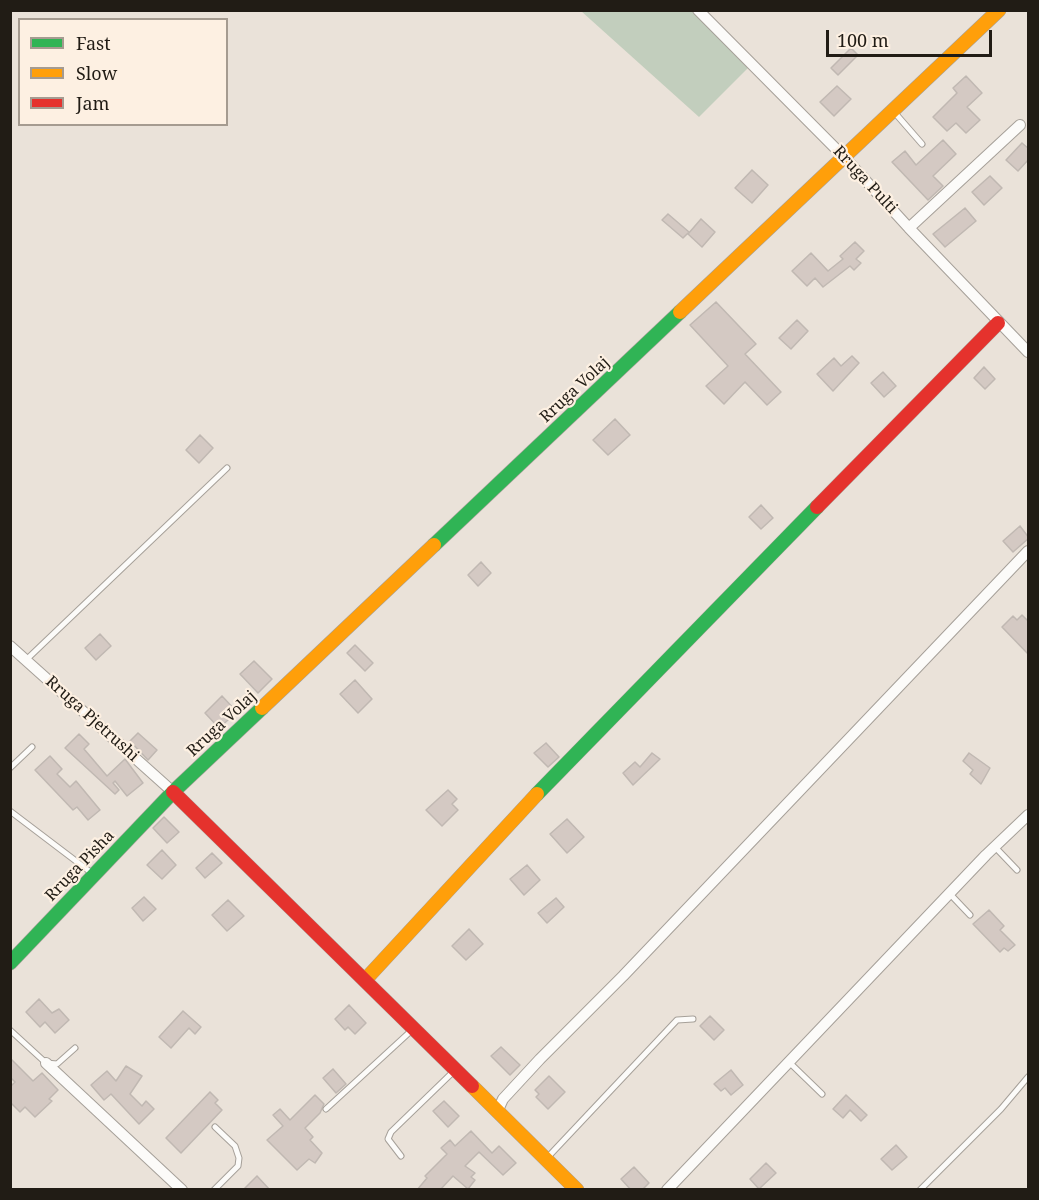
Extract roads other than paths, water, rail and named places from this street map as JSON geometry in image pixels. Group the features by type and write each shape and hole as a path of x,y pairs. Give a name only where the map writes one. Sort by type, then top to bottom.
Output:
{"street":[{"name":"Rruga Pulti","path":"698,10 845,158 998,323 1029,352"},
{"name":"Rruga Volaj","path":"173,792 999,10"},
{"path":"909,228 1020,124"},
{"path":"365,980 484,850 645,682 998,323"},
{"path":"498,1110 503,1099 532,1067 631,968 1029,551"},
{"name":"Rruga Pjetrushi","path":"10,646 173,792"},
{"path":"173,792 457,1069 577,1190"},
{"name":"Rruga Pisha","path":"10,963 173,792"},
{"path":"667,1190 995,847 1029,815"},
{"path":"46,1063 182,1190"}],"lane":[{"path":"893,112 922,144"},
{"path":"26,660 227,468"},
{"path":"10,768 32,747"},
{"path":"10,811 94,875"},
{"path":"995,847 1017,870"},
{"path":"950,894 970,915"},
{"path":"546,1159 677,1020 693,1019"},
{"path":"326,1109 414,1029"},
{"path":"10,1030 46,1063 57,1064 75,1048"},
{"path":"790,1063 822,1094"},
{"path":"401,1156 388,1139 391,1132 457,1069"},
{"path":"920,1190 1001,1109 1029,1077"},
{"path":"214,1190 238,1166 239,1158 234,1146 215,1127"}]}
